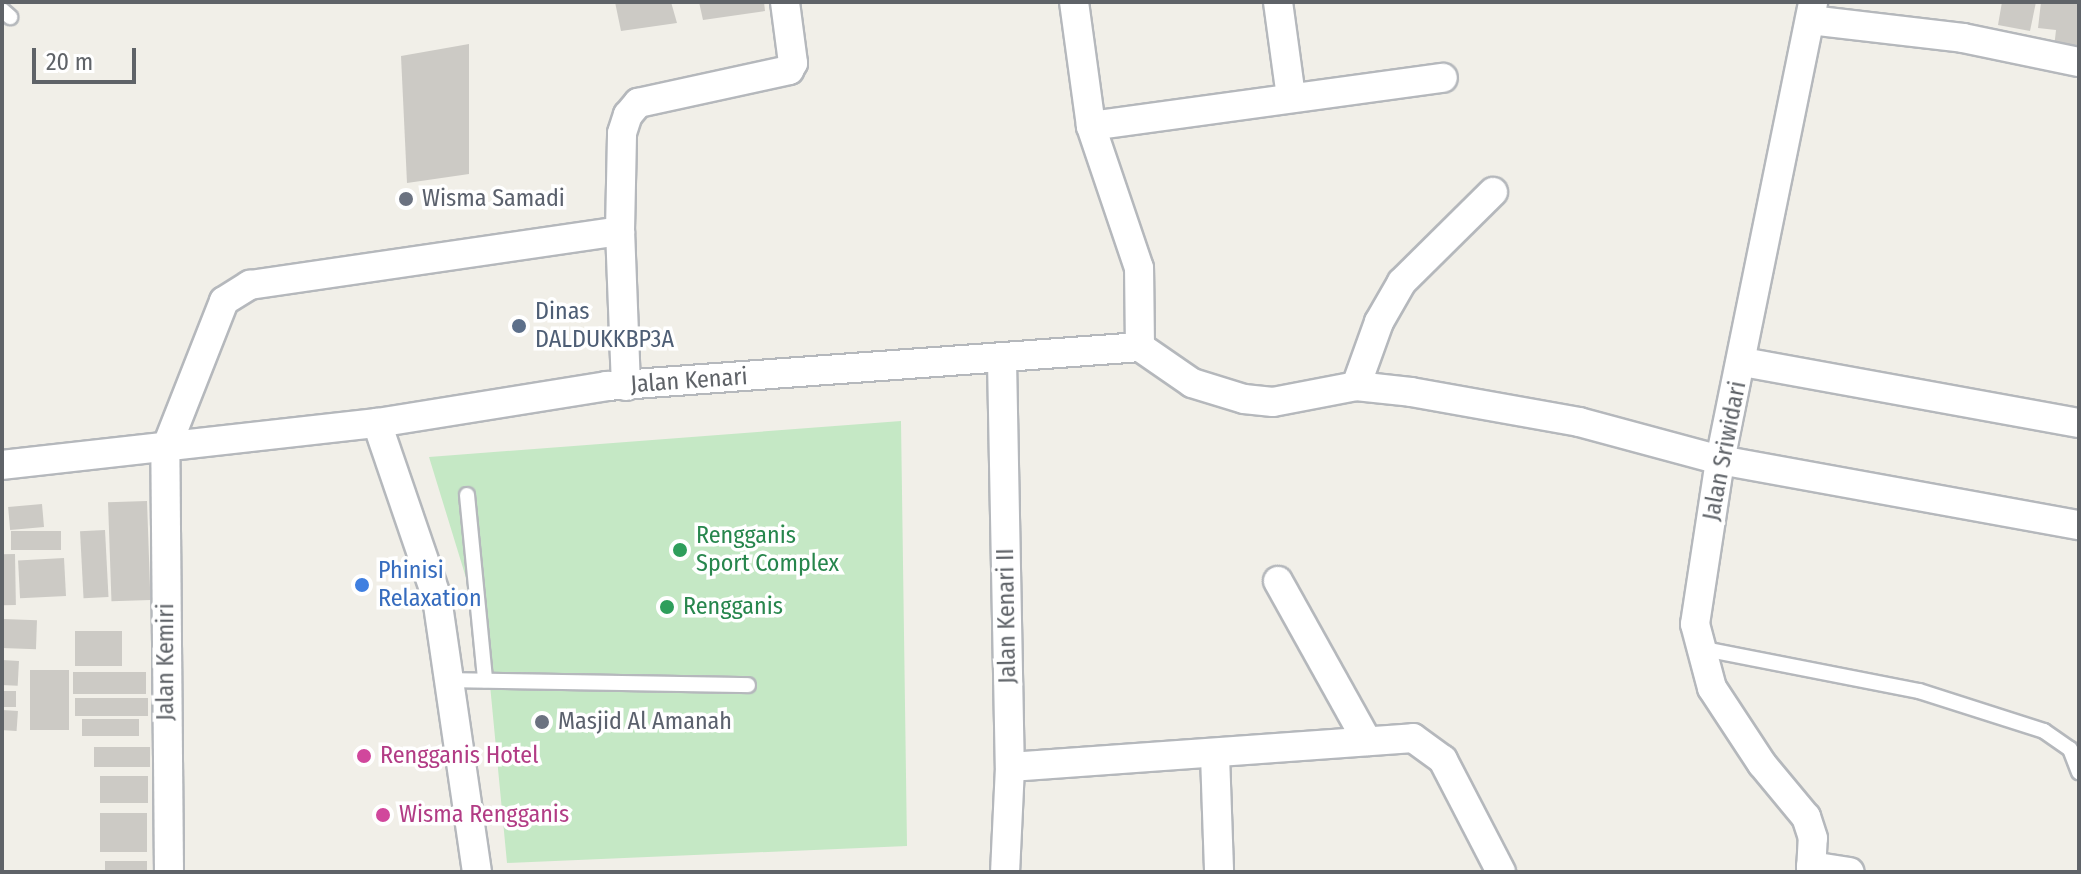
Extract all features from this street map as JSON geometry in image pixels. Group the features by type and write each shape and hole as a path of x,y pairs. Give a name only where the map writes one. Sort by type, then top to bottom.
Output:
{"street":[{"path":"626,386 620,231 622,133 628,115 638,103 789,70 793,63 785,2"},
{"path":"1074,2 1091,126 1139,268 1140,347 1192,383 1244,399 1273,402 1356,386 1579,422 1720,460 2079,525"},
{"path":"1278,2 1291,97"},
{"path":"1811,11 2079,62"},
{"name":"Jalan Sriwidari","path":"1811,11 1743,362 1720,460 1695,624 1698,648 1712,688 1737,730 1806,817 1813,838 1811,869"},
{"path":"1091,126 1443,78"},
{"path":"1356,386 1379,322 1402,282 1493,192"},
{"path":"165,451 224,301 240,287 620,231"},
{"name":"Jalan Kenari","path":"2,465 165,451 626,386 1002,360 1140,347"},
{"name":"Jalan Kenari II","path":"1002,360 1010,767 1005,872"},
{"path":"1743,362 2079,423"},
{"path":"377,423 429,570 451,680 477,872"},
{"name":"Jalan Kemiri","path":"165,451 169,872"},
{"path":"1278,581 1367,741"},
{"path":"1010,767 1215,755 1413,738 1432,747 1452,773 1501,872"},
{"path":"1215,755 1219,872"},
{"path":"1811,869 1850,872"}],"lane":[{"path":"467,495 485,680"},
{"path":"1698,648 1919,691 2044,731 2070,749 2079,772"},
{"path":"451,680 748,685"}],"green space":[{"name":"Rengganis Sport Complex","path":"901,421 907,846 507,863 486,643 429,457"}],"building":[{"path":"615,2 671,2 677,23 621,31"},
{"path":"699,2 764,2 765,11 703,20"},
{"path":"2002,2 2036,2 2030,31 1998,25"},
{"path":"2041,2 2079,2 2079,51 2054,48 2056,30 2038,28"},
{"path":"469,44 469,174 407,183 401,56"},
{"path":"147,501 150,600 111,601 108,502"},
{"path":"42,504 44,527 10,530 8,507"},
{"path":"105,530 109,597 84,598 80,531"},
{"path":"11,531 61,531 61,550 11,550"},
{"path":"2,554 15,554 16,605 3,605"},
{"path":"64,558 66,596 20,598 18,560"},
{"path":"3,619 37,620 36,649 2,648"},
{"path":"75,631 122,631 122,666 75,666"},
{"path":"2,660 19,661 18,686 2,685"},
{"path":"30,670 69,670 69,730 30,730"},
{"path":"73,672 146,672 146,694 73,694"},
{"path":"2,691 16,691 16,707 2,707"},
{"path":"75,698 148,698 148,716 75,716"},
{"path":"2,710 18,711 17,731 2,730"},
{"path":"82,719 139,719 139,736 82,736"},
{"path":"94,747 150,747 150,767 94,767"},
{"path":"100,776 148,776 148,803 100,803"},
{"path":"100,813 147,813 147,852 100,852"},
{"path":"105,861 147,861 147,872 105,872"}],"place":[{"name":"Wisma Samadi","path":"406,199"},
{"name":"Dinas DALDUKKBP3A","path":"519,326"},
{"name":"Rengganis Sport Complex","path":"680,550"},
{"name":"Phinisi Relaxation","path":"362,585"},
{"name":"Rengganis","path":"667,607"},
{"name":"Masjid Al Amanah","path":"542,722"},
{"name":"Rengganis Hotel","path":"364,756"},
{"name":"Wisma Rengganis","path":"383,815"}]}
